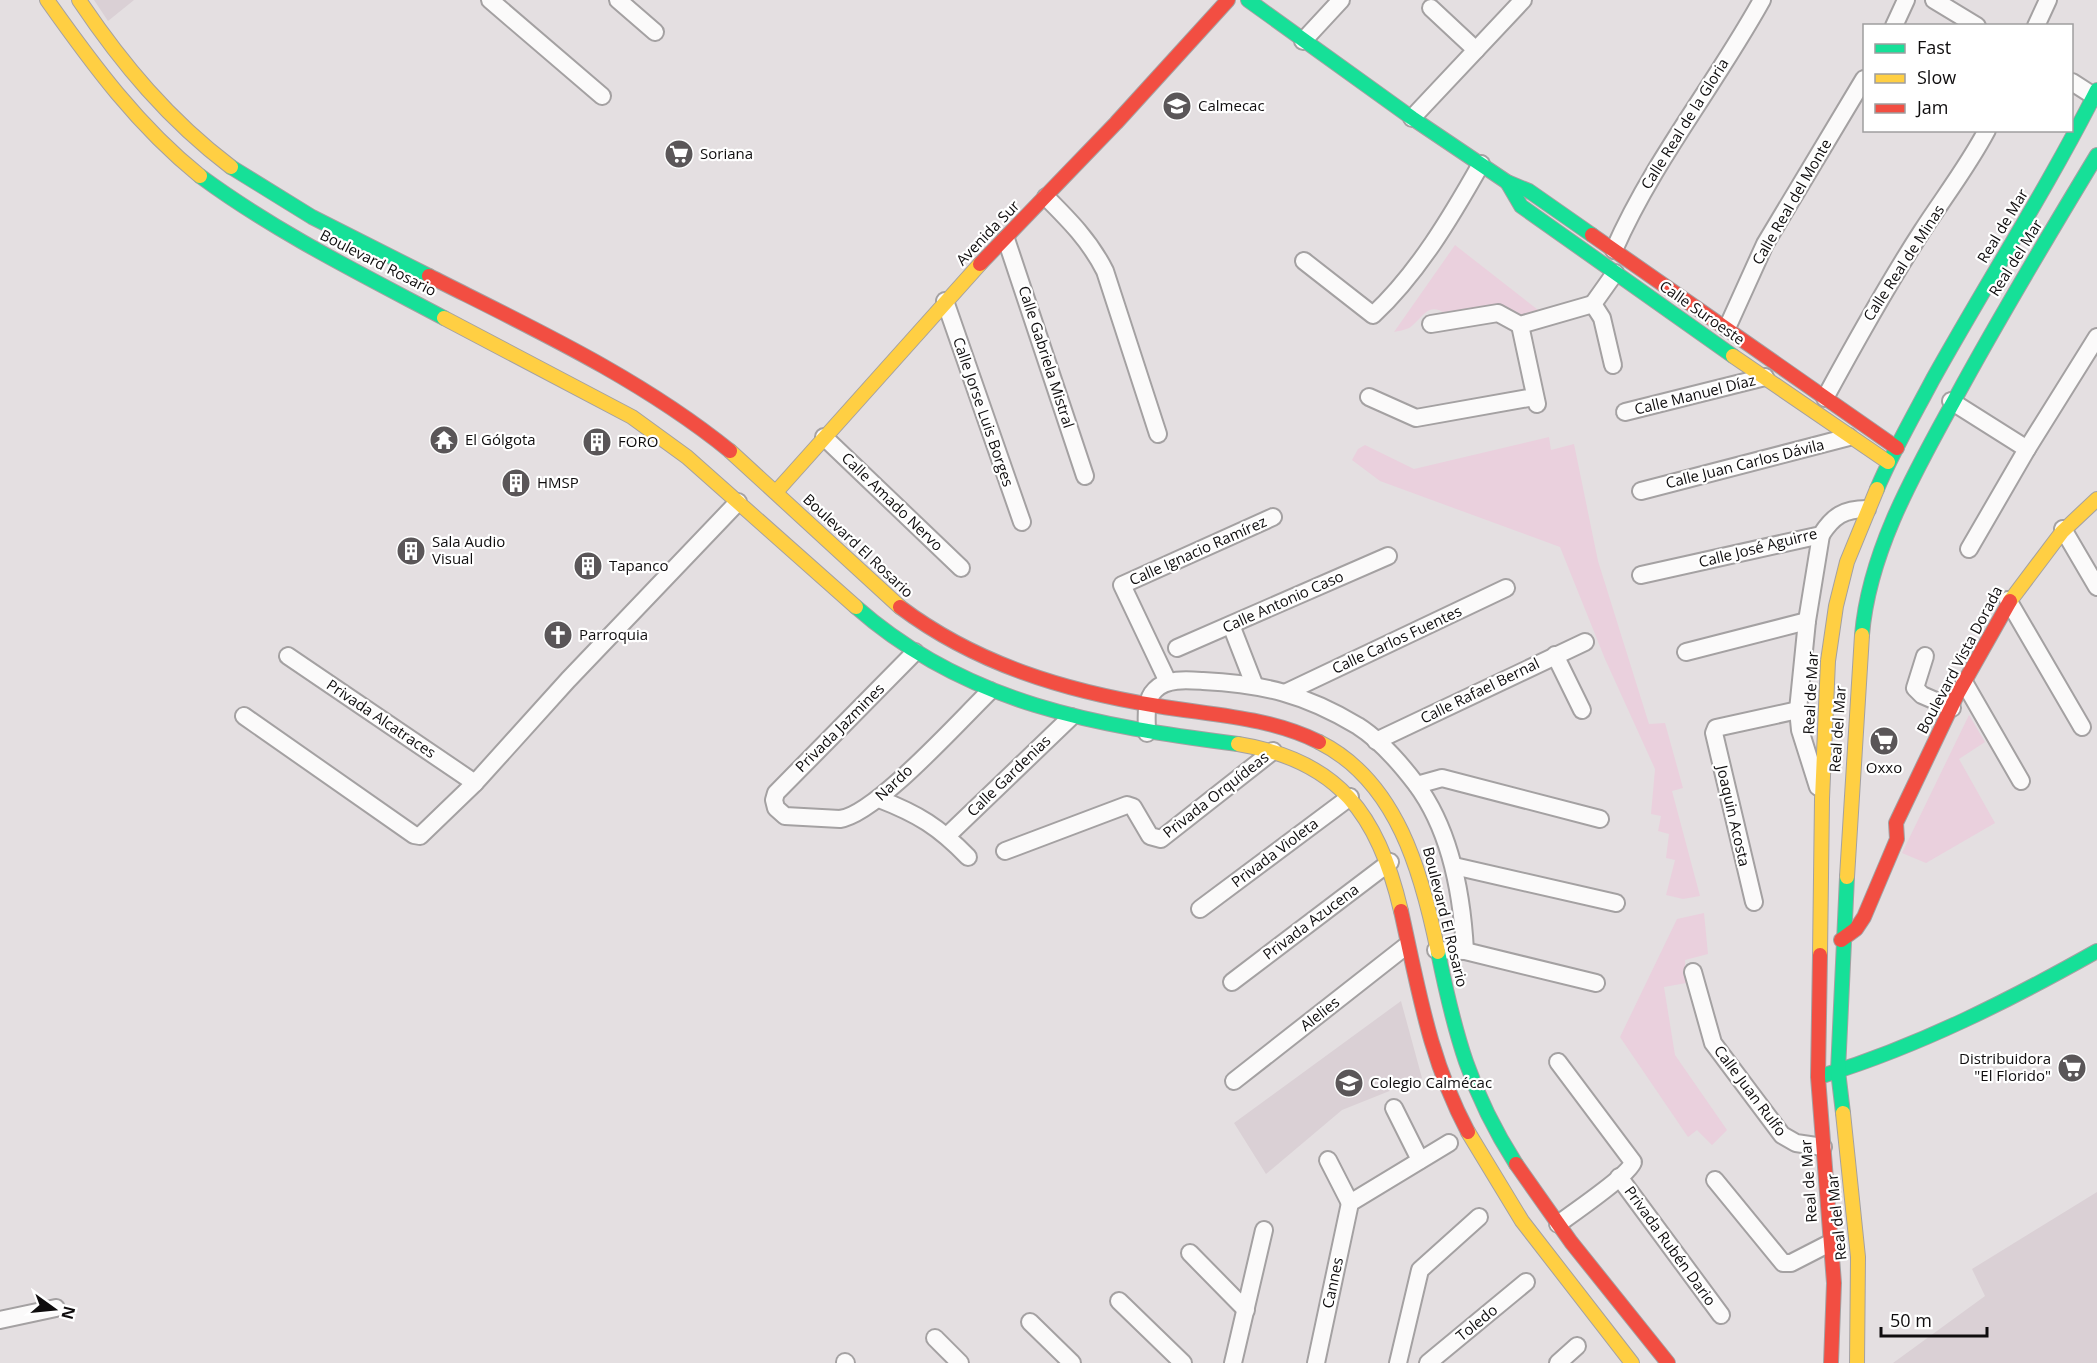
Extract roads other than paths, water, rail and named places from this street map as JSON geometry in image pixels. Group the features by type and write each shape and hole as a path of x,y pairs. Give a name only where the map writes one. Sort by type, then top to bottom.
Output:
{"street":[{"name":"Boulevard Rosario","path":"47,0 75,43 112,90 173,154 239,205 304,244 706,433 776,492"},
{"name":"Boulevard Rosario","path":"79,0 105,40 186,131 247,178 316,219 540,331 625,396 632,417 687,457 738,502"},
{"path":"490,0 602,96"},
{"path":"618,0 655,32"},
{"name":"Avenida Sur","path":"776,492 945,300 1046,197 1228,0"},
{"name":"Calle Suroeste","path":"1248,0 1412,118 1507,182 1529,191 1897,448"},
{"path":"1303,41 1341,0"},
{"path":"1412,118 1523,0"},
{"name":"Calle Real de la Gloria","path":"1614,250 1630,214 1653,173 1762,0"},
{"path":"1895,24 1906,0"},
{"path":"1934,0 1974,24"},
{"path":"2037,24 2048,0"},
{"path":"1431,8 1476,50"},
{"path":"112,90 133,73"},
{"name":"Calle Real del Monte","path":"1727,328 1765,244 1863,82"},
{"path":"2073,83 2096,95"},
{"name":"Real de Mar","path":"1831,1363 1834,1283 1818,1077 1822,799 1831,639 1847,562 1866,509 1888,462 1962,325 2059,165 2096,95"},
{"name":"Calle Real de Minas","path":"1825,398 1870,315 1923,229 1956,184 1986,132"},
{"name":"Real del Mar","path":"1857,1363 1858,1257 1838,1071 1846,938 1852,759 1864,613 1874,571 1913,475 1951,401 2097,155"},
{"path":"1304,261 1373,315 1392,296 1438,236 1481,164"},
{"name":"Calle Suroeste","path":"1507,182 1521,206 1849,437 1888,462"},
{"path":"1046,197 1080,231 1094,250 1105,271 1158,434"},
{"name":"Calle Gabriela Mistral","path":"1006,238 1085,476"},
{"path":"1431,324 1498,314 1520,325 1593,304 1615,273"},
{"name":"Calle Jorse Luis Borges","path":"945,300 1022,522"},
{"path":"1593,304 1604,326 1613,365"},
{"path":"1369,397 1416,418 1536,401 1520,325"},
{"path":"1969,549 2027,449 2097,337"},
{"name":"Calle Manuel Díaz","path":"1624,412 1765,377"},
{"path":"1951,401 2027,449"},
{"name":"Calle Amado Nervo","path":"824,437 961,568"},
{"name":"Calle Juan Carlos Dávila","path":"1641,491 1849,437"},
{"name":"Boulevard El Rosario","path":"776,492 895,605 930,629 1014,672 1147,704 1251,718 1289,727 1313,737 1353,765 1388,802 1406,835 1419,868 1460,1048 1485,1112 1558,1224 1668,1363"},
{"name":"Boulevard Vista Dorada","path":"1883,832 1896,823 1964,682 2008,600 2063,529 2097,500"},
{"path":"244,716 420,837 475,783 568,680 738,502 882,630 915,652 990,691 1071,717 1147,733 1273,751 1315,769 1350,797 1371,824 1390,862 1406,946 1435,1055 1466,1128 1516,1212 1551,1264 1632,1363"},
{"name":"Calle José Aguirre","path":"1641,575 1821,535 1834,518 1843,512 1866,509"},
{"name":"Calle Ignacio Ramírez","path":"1168,682 1122,585 1273,517"},
{"path":"2063,529 2097,587"},
{"path":"1821,535 1807,621 1798,710 1800,729 1822,799"},
{"name":"Calle Antonio Caso","path":"1177,648 1388,556"},
{"name":"Calle Carlos Fuentes","path":"1287,692 1506,588"},
{"path":"2008,600 2082,727"},
{"path":"1686,652 1807,621"},
{"path":"1231,625 1254,684"},
{"name":"Calle Rafael Bernal","path":"1376,741 1584,642"},
{"name":"Privada Jazmines","path":"776,808 774,800 776,793 915,652"},
{"path":"1555,655 1582,710"},
{"name":"Privada Alcatraces","path":"288,656 475,783"},
{"path":"1925,656 1915,688 1922,695 1952,708"},
{"path":"1147,733 1147,704 1155,690 1168,682 1254,684 1287,692 1327,709 1359,727 1376,741 1417,785 1441,830 1454,866 1465,951"},
{"path":"1964,682 2021,781"},
{"name":"Nardo","path":"776,808 785,816 847,818 879,799 990,691"},
{"name":"Joaquin Acosta","path":"1754,902 1715,730 1798,710"},
{"name":"Calle Gardenias","path":"947,836 1071,717"},
{"name":"Privada Orquídeas","path":"1005,851 1127,805 1133,807 1150,836 1161,839 1273,751"},
{"path":"1417,785 1442,778 1600,819"},
{"name":"Privada Violeta","path":"1200,909 1350,797"},
{"path":"879,799 922,817 947,836 968,857"},
{"name":"Boulevard Vista Dorada","path":"1821,951 1846,938 1864,917 1897,839 1896,823"},
{"path":"1821,933 1846,919 1855,908 1872,861"},
{"name":"Privada Azucena","path":"1232,981 1390,862"},
{"path":"1454,866 1616,903"},
{"name":"Alelies","path":"1234,1081 1406,946"},
{"path":"1436,950 1465,951 1596,983"},
{"path":"1818,1077 1901,1048 1999,1004 2097,951"},
{"name":"Calle Juan Rulfo","path":"1693,972 1713,1043 1782,1135 1796,1143 1823,1147"},
{"name":"Privada Rubén Dario","path":"1557,1062 1631,1158 1632,1166 1558,1224"},
{"path":"1394,1108 1420,1160"},
{"path":"1328,1160 1350,1203 1449,1143"},
{"name":"Privada Rubén Dario","path":"1619,1177 1721,1316"},
{"path":"1714,1180 1783,1263 1791,1263 1830,1243"},
{"name":"Cannes","path":"1316,1363 1350,1203"},
{"path":"1398,1363 1420,1270 1479,1217"},
{"path":"1233,1363 1264,1230"},
{"path":"1190,1253 1246,1310"},
{"name":"Toledo","path":"1428,1363 1526,1282"},
{"path":"1119,1301 1183,1363"},
{"path":"0,1320 56,1308"},
{"path":"1030,1322 1072,1363"},
{"path":"935,1338 960,1363"},
{"path":"1558,1363 1577,1347"}],"place":[{"name":"Calmecac","path":"1177,106"},
{"name":"Soriana","path":"679,154"},
{"name":"El Gólgota","path":"444,440"},
{"name":"FORO","path":"597,442"},
{"name":"HMSP","path":"516,483"},
{"name":"Sala Audio Visual","path":"411,551"},
{"name":"Tapanco","path":"588,566"},
{"name":"Parroquia","path":"558,635"},
{"name":"Oxxo","path":"1884,741"},
{"name":"Distribuidora \"El Florido\"","path":"2072,1068"},
{"name":"Colegio Calmécac","path":"1349,1083"}]}
